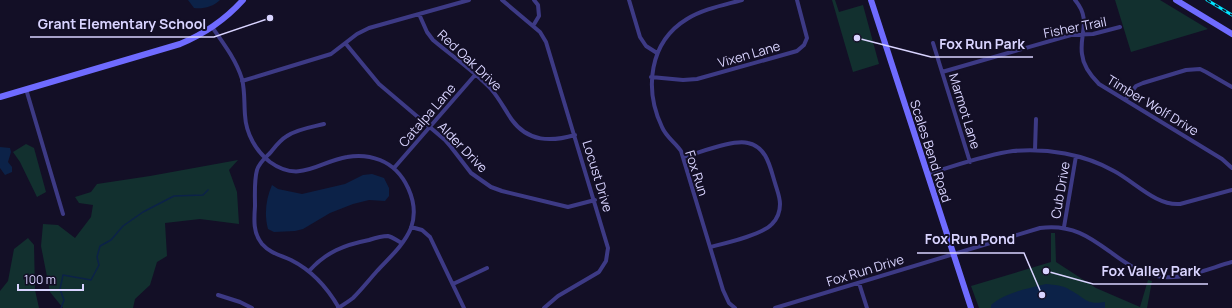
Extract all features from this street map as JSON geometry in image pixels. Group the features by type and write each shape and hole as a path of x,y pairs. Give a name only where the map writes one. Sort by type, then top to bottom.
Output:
{"street":[{"path":"0,97 157,52 193,38 212,27 243,0"},
{"path":"242,81 332,54 357,34 369,28 469,0"},
{"path":"533,26 539,16 538,5 534,0"},
{"path":"629,0 640,37 646,46 657,53"},
{"name":"Fox Run","path":"735,308 726,298 683,157 678,146 666,135 660,124 652,96 651,76 657,53 668,35 687,19 703,11 732,1 742,0"},
{"name":"Vixen Lane","path":"651,76 683,80 697,79 798,51 804,45 807,38 797,0"},
{"name":"Scales Bend Road","path":"871,0 971,308"},
{"name":"Timber Wolf Drive","path":"1075,0 1084,17 1082,55 1094,79 1099,84 1222,159 1232,168"},
{"path":"1176,0 1232,34"},
{"name":"Locust Drive","path":"505,1 540,32 546,42 608,242 606,261 599,272 558,296 544,308"},
{"name":"Red Oak Drive","path":"419,14 427,32 433,40 492,90 512,120 522,130 537,137 553,140 575,135"},
{"path":"212,27 233,59 242,81 247,127 252,141 265,157 278,166 294,171 310,170 340,159 366,156 381,160 394,168 405,181 411,197 413,214 411,226 402,243 354,297 339,308 330,293 303,266 267,249 258,237 255,231 254,223 256,178 258,169 265,157 287,136 294,132 324,124"},
{"name":"Fisher Trail","path":"942,72 1071,35 1101,33 1120,27"},
{"name":"Marmot Lane","path":"933,43 970,162"},
{"name":"Alder Drive","path":"346,44 379,84 451,147 471,173 491,187 502,192 568,207 595,200"},
{"path":"1125,100 1136,86 1193,69 1206,72 1232,88"},
{"name":"Catalpa Lane","path":"394,168 430,128 474,75"},
{"path":"26,89 63,214"},
{"path":"1035,150 1036,119"},
{"path":"683,157 732,143 742,142 758,147 766,156 769,163 780,203 776,219 764,230 710,247"},
{"path":"927,174 1001,153 1035,150 1076,156 1097,163 1113,170 1164,203 1172,205 1232,190"},
{"name":"Cub Drive","path":"1064,227 1076,156"},
{"path":"411,226 422,230 430,237 464,308"},
{"path":"1064,227 1081,233 1131,266 1146,273 1162,276 1186,275 1232,262"},
{"name":"Fox Run Drive","path":"783,307 1040,228 1064,227"},
{"path":"309,271 327,254 354,243 387,236 402,243"},
{"path":"453,284 487,268"},
{"path":"859,283 866,308"},
{"path":"218,295 240,302 252,308"},
{"path":"775,308 783,307"}],"green space":[{"path":"832,0 835,0 839,12 863,5 879,64 853,72"},
{"path":"1115,0 1160,0 1208,29 1131,52"},
{"path":"26,144 34,148 46,192 37,197 20,162 13,152"},
{"path":"238,160 229,170 237,192 239,224 200,219 165,223 167,256 157,262 150,285 135,299 133,308 63,308 50,292 41,246 43,224 58,225 75,238 91,217 93,205 79,203 75,197 91,192 97,184"},
{"path":"1051,233 1055,233 1056,262 1096,288 1140,307 1148,280 1152,281 1147,308 979,308 971,286 1051,262"},
{"path":"28,238 34,245 35,290 39,308 0,308 0,291 8,281 14,249"}],"water":[{"path":"188,0 220,0 211,6 194,8"},
{"path":"0,147 10,148 11,152 8,162 12,167 12,172 5,175 0,168"},
{"path":"372,174 384,178 389,188 389,196 385,201 369,200 353,204 330,213 303,229 295,231 274,232 268,229 266,207 272,185 278,189 302,194 345,184 363,175"},
{"path":"1046,284 1064,287 1089,302 1105,302 1105,308 991,308 991,305 1003,297 1024,289"}],"waterway":[{"path":"61,308 64,300 60,289 63,275 91,280 99,265 97,257 100,246 111,240 123,226 143,212 174,196 203,195 208,190"}],"railway":[{"path":"1207,0 1232,15"}],"place":[{"name":"Grant Elementary School","path":"270,18"},
{"name":"Fox Run Park","path":"857,38"},
{"name":"Fox Valley Park","path":"1046,271"},
{"name":"Fox Run Pond","path":"1042,295"}]}
